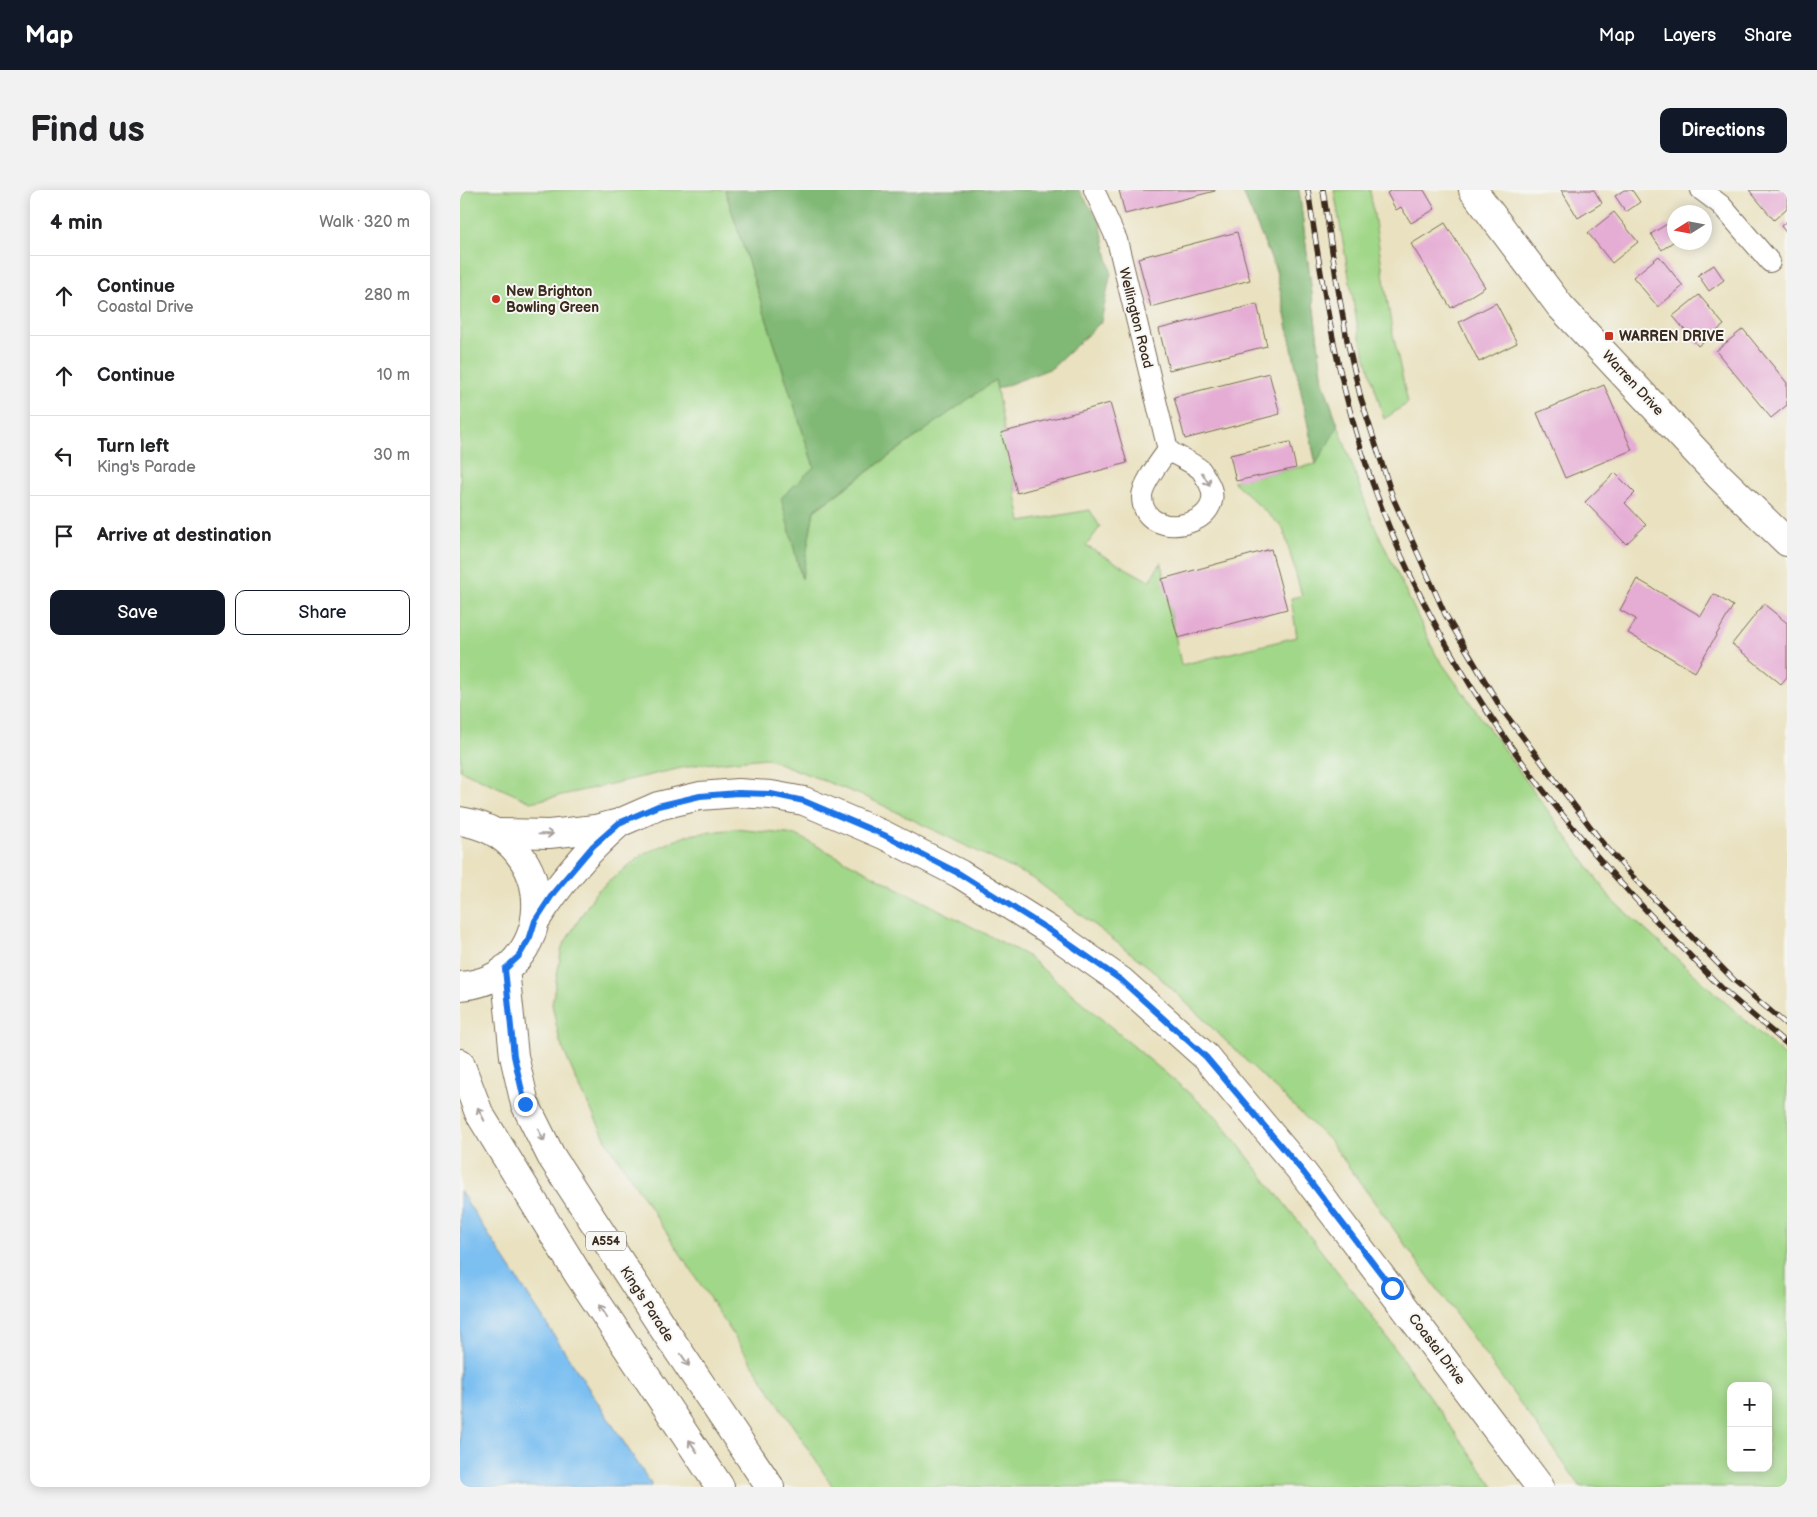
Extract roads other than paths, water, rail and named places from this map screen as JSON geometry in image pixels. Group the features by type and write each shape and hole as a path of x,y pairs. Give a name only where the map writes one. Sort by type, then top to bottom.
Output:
{"street":[{"name":"Wellington Road","path":"1094,190 1117,240 1168,450"},
{"name":"Warren Drive","path":"1473,190 1560,306 1719,476 1787,542"},
{"path":"1701,190 1720,205 1770,262"},
{"name":"Coastal Drive","path":"497,833 549,834 595,829 619,823 658,806 700,796 738,793 771,794 804,801 884,835 960,874 1049,930 1121,980 1206,1057 1304,1173 1540,1487"},
{"path":"460,821 484,827 497,833 512,844 529,869 536,893 535,921 530,937 523,949 505,969 482,982 460,986"},
{"name":"Coastal Drive","path":"535,921 569,872 593,846 619,823"},
{"name":"King's Parade","path":"505,969 514,1056 525,1104 551,1156 770,1487"},
{"name":"A554","path":"460,1063 479,1113 518,1178 584,1283 720,1487"}],"water":[{"path":"460,1191 651,1484 650,1487 460,1487"}],"railway":[{"path":"1308,190 1336,355 1352,420 1386,520 1416,587 1450,651 1488,713 1530,773 1622,885 1712,978 1787,1044"},
{"path":"1323,190 1347,340 1361,399 1393,498 1445,614 1501,708 1601,841 1633,877 1734,980 1787,1025"}],"place":[{"name":"New Brighton Bowling Green","path":"496,299"},
{"name":"WARREN DRIVE","path":"1609,336"}]}
